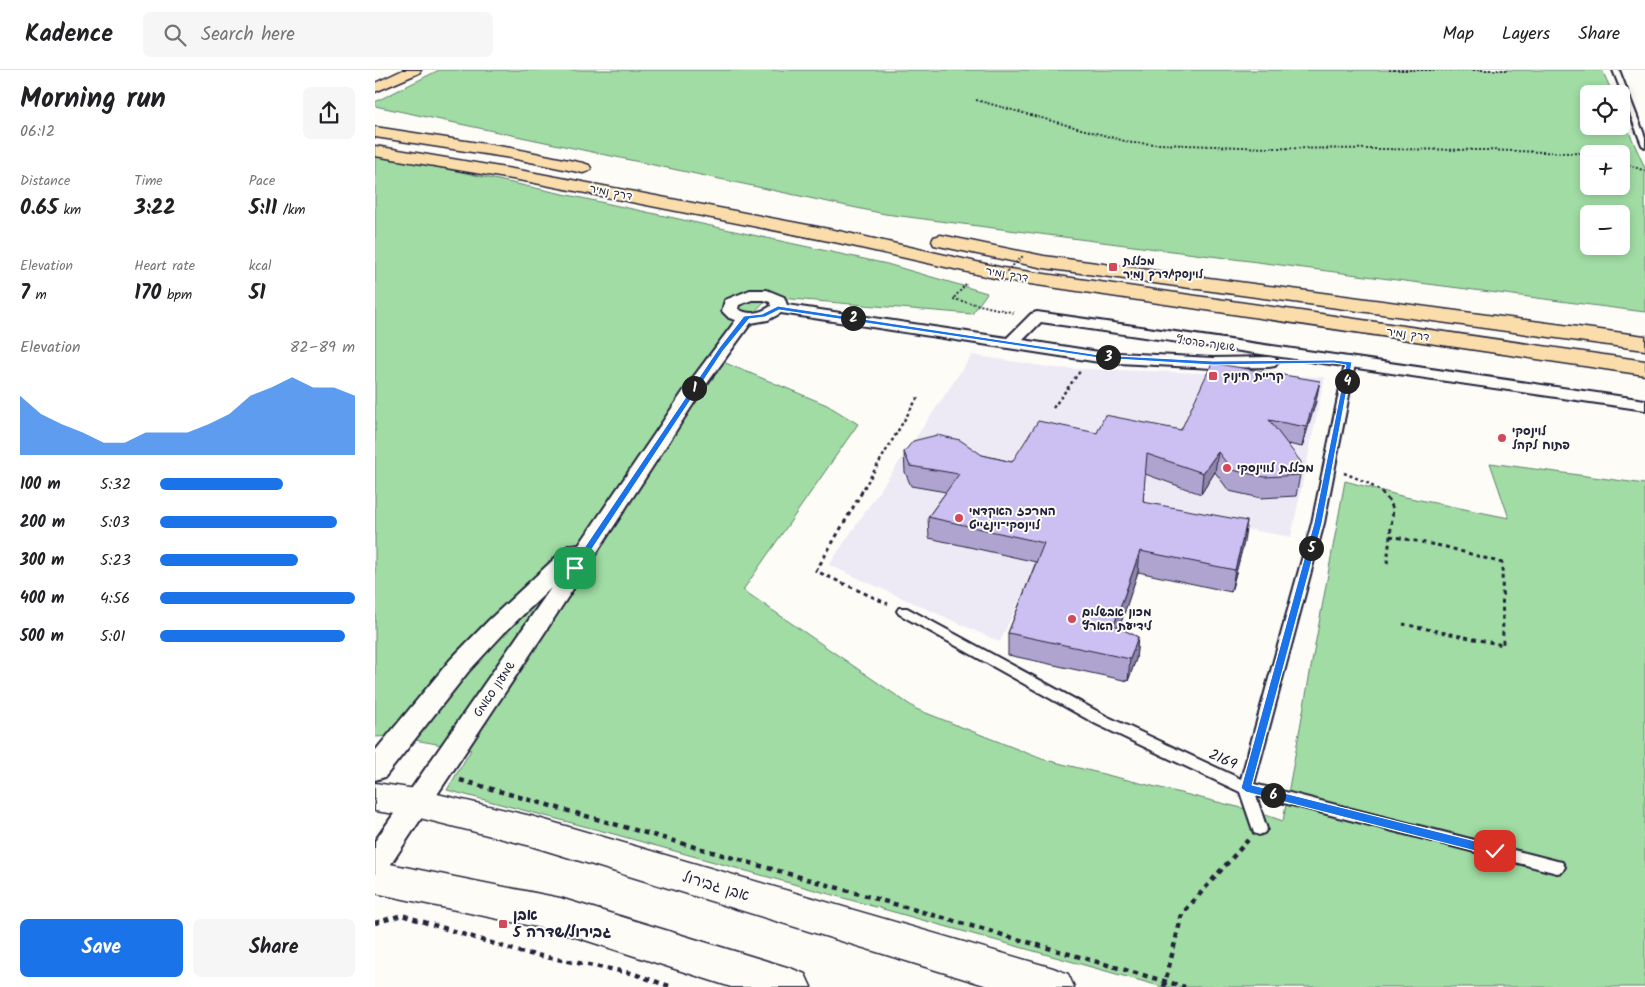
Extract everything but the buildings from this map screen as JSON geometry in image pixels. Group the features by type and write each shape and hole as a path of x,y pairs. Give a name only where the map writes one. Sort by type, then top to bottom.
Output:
{"highway":[{"path":"375,88 413,70"},
{"path":"375,128 425,139"},
{"name":"דרך נמיר","path":"375,132 511,153 597,170"},
{"name":"דרך נמיר","path":"375,151 530,177 839,237 1003,274 1645,368"},
{"name":"דרך נמיר","path":"826,217 1044,262 1645,343"}],"street":[{"path":"778,308 780,303 778,300 767,295 743,297 731,303 729,307 733,314 747,317 763,316 778,308 1099,356 1203,363 1342,363"},
{"name":"שמעון סאמט","path":"375,864 539,623 695,387 747,317"},
{"path":"1012,342 1037,317"},
{"name":"שושנה פרסיץ","path":"1037,317 1342,363 1645,405"},
{"name":"שמעון סאמט","path":"375,770 459,666 497,626 573,554 611,512"},
{"name":"אבן גבירול","path":"375,797 426,788 531,831 1053,987"},
{"path":"375,877 560,915 790,987"}],"lane":[{"path":"1616,70 1645,145"},
{"path":"1259,829 1246,788 1318,523 1329,468 1342,363"},
{"name":"2169","path":"903,611 1101,720 1246,788 1557,867"}],"path":[{"path":"1389,70 1509,70"},
{"path":"976,100 1132,142 1268,148 1486,150 1580,153"},
{"path":"1630,165 1645,171"},
{"path":"1001,276 1024,255"},
{"path":"970,279 953,299 1037,317"},
{"path":"903,611 816,571 918,397"},
{"path":"1329,468 1356,477 1385,496 1393,510 1387,564"},
{"path":"1390,536 1446,547 1502,563 1503,645 1403,624"},
{"path":"426,788 1185,987"},
{"path":"1164,987 1182,914 1259,829"},
{"path":"375,923 402,915 519,952 631,973 672,987"}],"shaded area":[{"name":"המרכז האקדמי לוינסקי־וינגייט","path":"972,355 1055,368 1325,377 1291,537 1066,498 1000,642 829,565"}],"green space":[{"path":"439,70 1602,70 1609,85 1580,85 1580,135 1630,134 1645,168 1645,312 885,214 375,106 375,102"},
{"path":"375,155 387,156 887,264 987,293 972,314 780,298 767,299 711,357 827,405 858,424 743,590 916,709 1042,759 1254,811 1283,821 1345,481 1405,497 1509,518 1490,463 1645,484 1645,987 1163,987 610,833 447,790 471,750 392,736 375,737"}],"place":[{"name":"מכללת לוינסקי/דרך נמיר","path":"1113,267"},
{"name":"קריית חינוך","path":"1213,376"},
{"name":"לוינסקי פתוח לקהל","path":"1502,438"},
{"name":"מכללת לווינסקי","path":"1227,468"},
{"name":"המרכז האקדמי לוינסקי־וינגייט","path":"959,518"},
{"name":"מכון אבשלום לידיעת הארץ","path":"1072,619"},
{"name":"אבן גבירול/שדרה 5","path":"503,924"}],"route":[{"path":"575,568 721,350 747,317 763,316 778,308 1099,356 1213,363 1334,362 1350,364 1318,523 1246,788 1495,851"}]}
